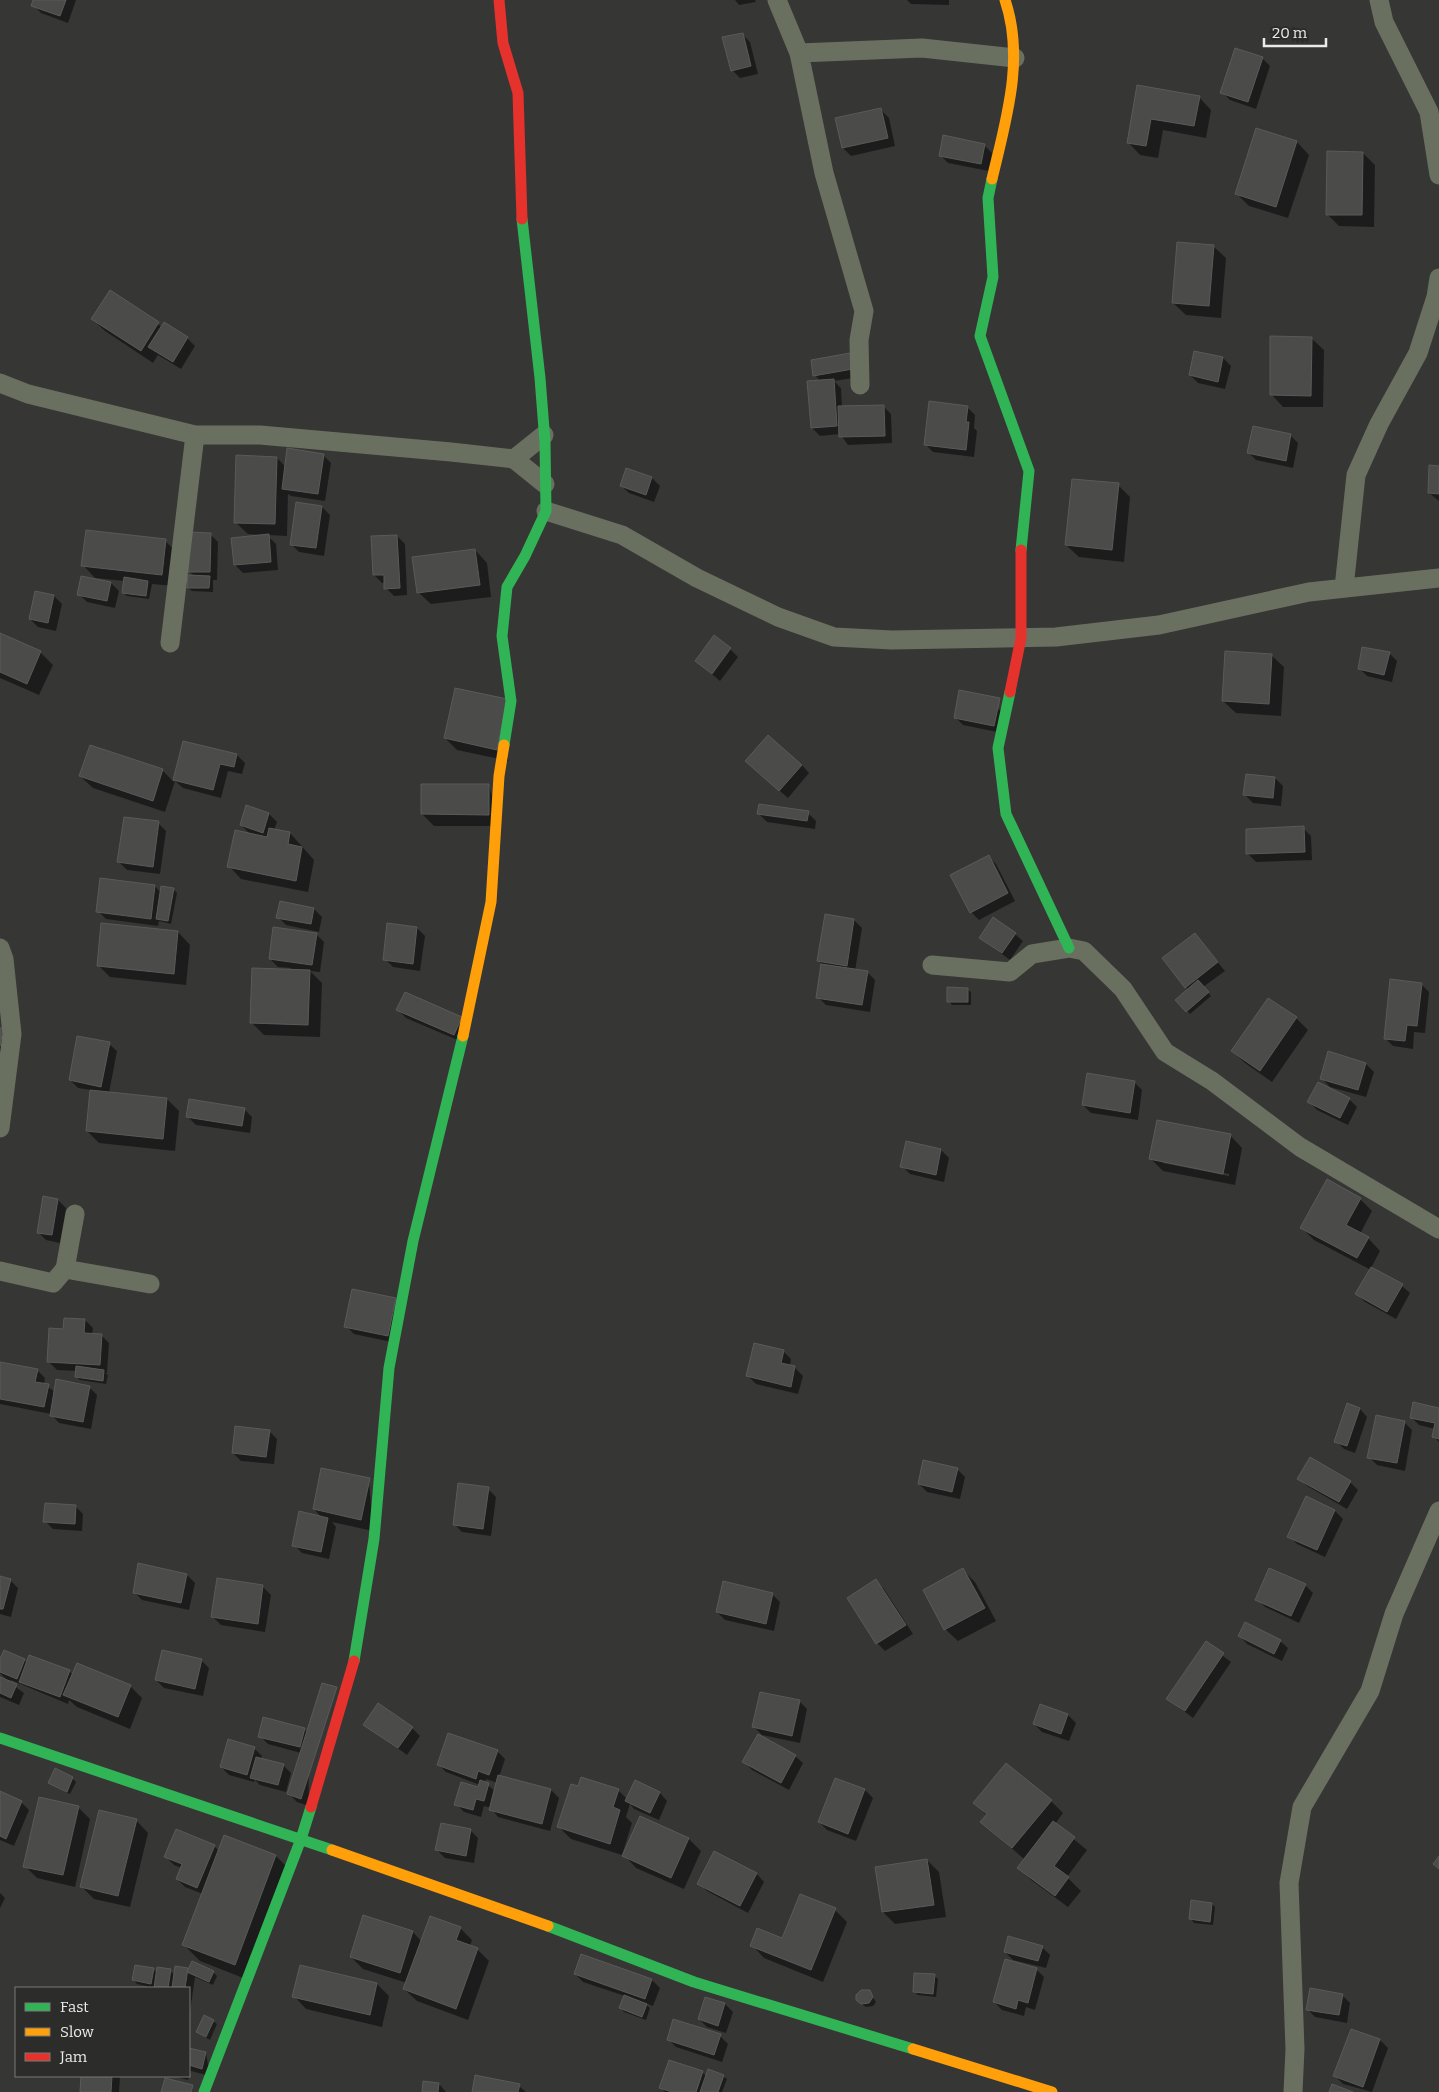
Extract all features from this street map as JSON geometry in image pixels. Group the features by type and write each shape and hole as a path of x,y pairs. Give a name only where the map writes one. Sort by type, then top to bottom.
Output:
{"street":[{"path":"204,2092 301,1839 354,1663 374,1539 393,1349 413,1241 457,1066 491,902 499,776 511,701 502,636 507,587 546,511 540,378 522,218 518,93 503,43 499,0"},
{"path":"777,0 799,53 824,173 864,311 859,340 860,385"},
{"path":"1005,0 1012,21 1015,58 1007,114 988,198 993,277 980,336 1029,471 1021,546 1021,638 998,748 1006,814 1069,948"},
{"path":"1379,0 1384,22 1429,112 1439,175"},
{"path":"799,53 922,48 1015,58"},
{"path":"1344,588 1356,475 1380,424 1418,353 1436,296 1439,278"},
{"path":"0,383 28,394 195,435 260,435 514,459 545,484"},
{"path":"170,643 195,435"},
{"path":"514,459 544,435"},
{"path":"546,511 622,535 715,587 778,617 834,637 892,640 1056,637 1159,625 1309,592 1439,578"},
{"path":"0,948 4,959 12,1034 0,1128"},
{"path":"932,965 1010,972 1032,954 1069,948 1084,951 1123,989 1165,1052 1212,1081 1300,1147 1439,1229"},
{"path":"0,1271 53,1283 65,1268 75,1214"},
{"path":"65,1268 150,1284"},
{"path":"1293,2092 1295,2049 1289,1883 1302,1807 1370,1691 1394,1614 1439,1510"},
{"path":"0,1738 301,1839 541,1924 694,1982 1052,2092"}],"building":[{"path":"33,0 66,0 60,16 31,6"},
{"path":"743,33 751,66 731,71 722,37"},
{"path":"1235,48 1263,57 1248,102 1220,93"},
{"path":"1137,85 1200,96 1194,126 1151,119 1146,146 1127,143"},
{"path":"881,108 888,138 842,148 835,118"},
{"path":"1256,128 1297,141 1276,207 1235,194"},
{"path":"943,135 985,144 981,164 939,156"},
{"path":"1327,151 1363,152 1362,215 1326,215"},
{"path":"1177,242 1214,245 1209,306 1172,303"},
{"path":"110,290 159,322 141,351 91,319"},
{"path":"164,322 188,337 173,362 148,347"},
{"path":"1270,336 1312,337 1311,396 1270,395"},
{"path":"1194,351 1223,357 1218,382 1189,375"},
{"path":"850,353 853,369 813,376 811,360"},
{"path":"834,379 837,426 811,428 807,381"},
{"path":"929,401 968,406 966,422 969,422 966,450 924,445"},
{"path":"884,405 885,436 839,437 838,406"},
{"path":"1253,426 1291,434 1286,461 1247,453"},
{"path":"287,448 324,454 318,494 282,489"},
{"path":"236,455 277,457 275,524 234,523"},
{"path":"1429,465 1439,466 1439,494 1428,493"},
{"path":"626,468 652,477 646,495 620,486"},
{"path":"1072,479 1119,483 1112,550 1065,545"},
{"path":"296,502 322,506 316,548 290,545"},
{"path":"86,530 166,539 162,575 81,566"},
{"path":"189,532 211,533 210,572 188,572"},
{"path":"269,534 271,562 234,565 231,538"},
{"path":"397,535 400,588 384,589 384,575 373,575 371,536"},
{"path":"475,549 480,585 417,593 412,557"},
{"path":"188,575 210,576 209,588 187,588"},
{"path":"81,576 111,582 107,601 77,595"},
{"path":"124,577 148,581 146,596 122,593"},
{"path":"35,591 54,595 48,623 29,619"},
{"path":"0,633 41,651 27,684 0,672"},
{"path":"714,635 731,648 712,674 695,661"},
{"path":"1362,647 1390,652 1384,675 1358,669"},
{"path":"1225,651 1272,654 1269,704 1222,701"},
{"path":"455,688 507,699 497,750 444,738"},
{"path":"959,690 1000,698 994,726 954,718"},
{"path":"768,735 802,765 779,791 745,761"},
{"path":"183,741 237,754 234,767 220,764 213,790 173,780"},
{"path":"90,745 163,769 153,801 79,776"},
{"path":"1246,774 1275,777 1273,798 1243,795"},
{"path":"421,784 489,784 489,815 421,814"},
{"path":"759,804 809,811 807,821 757,814"},
{"path":"246,805 269,813 263,833 240,825"},
{"path":"124,817 159,821 153,867 117,862"},
{"path":"1304,826 1305,852 1246,854 1246,829"},
{"path":"269,828 290,832 288,844 302,847 296,881 227,867 235,830 267,837"},
{"path":"989,855 1008,893 970,913 950,875"},
{"path":"100,878 155,885 151,919 96,912"},
{"path":"161,886 174,888 168,921 156,919"},
{"path":"280,901 314,908 311,924 276,918"},
{"path":"825,914 854,919 847,966 817,961"},
{"path":"993,917 1016,933 1002,953 979,938"},
{"path":"101,923 178,931 174,974 97,966"},
{"path":"387,923 417,927 413,964 383,960"},
{"path":"273,927 317,933 312,965 269,959"},
{"path":"1195,933 1218,962 1185,988 1162,958"},
{"path":"821,964 868,971 862,1005 816,998"},
{"path":"252,968 310,970 308,1025 250,1023"},
{"path":"1390,979 1422,983 1417,1026 1407,1025 1405,1041 1384,1039"},
{"path":"1198,980 1209,992 1186,1012 1175,1000"},
{"path":"947,987 968,988 968,1002 947,1002"},
{"path":"405,992 462,1017 454,1035 396,1010"},
{"path":"1268,998 1297,1017 1260,1071 1231,1051"},
{"path":"0,1028 3,1028 0,1046"},
{"path":"77,1036 110,1042 101,1087 69,1080"},
{"path":"1328,1051 1366,1063 1358,1090 1320,1079"},
{"path":"1087,1073 1135,1081 1130,1113 1082,1105"},
{"path":"1318,1082 1350,1098 1340,1118 1307,1102"},
{"path":"90,1090 167,1098 163,1139 86,1131"},
{"path":"189,1099 245,1108 242,1126 186,1117"},
{"path":"1157,1120 1231,1134 1223,1174 1149,1159"},
{"path":"906,1141 941,1149 936,1175 900,1167"},
{"path":"1327,1179 1361,1198 1346,1225 1369,1237 1357,1258 1300,1228"},
{"path":"43,1196 58,1199 52,1235 37,1233"},
{"path":"1371,1267 1403,1284 1387,1312 1355,1294"},
{"path":"352,1289 396,1298 388,1336 344,1327"},
{"path":"64,1318 85,1319 84,1333 102,1334 100,1365 47,1362 49,1328 63,1329"},
{"path":"754,1343 784,1350 781,1363 795,1366 791,1387 746,1376"},
{"path":"0,1362 38,1369 35,1382 49,1384 44,1407 0,1399"},
{"path":"76,1366 104,1370 103,1381 75,1377"},
{"path":"56,1379 90,1386 83,1422 50,1416"},
{"path":"1413,1402 1439,1408 1439,1439 1432,1437 1435,1423 1410,1418"},
{"path":"1347,1403 1360,1408 1347,1446 1334,1442"},
{"path":"1376,1415 1405,1421 1397,1463 1367,1458"},
{"path":"235,1426 270,1430 266,1457 232,1453"},
{"path":"1310,1457 1351,1481 1339,1502 1297,1479"},
{"path":"923,1460 958,1468 952,1492 918,1484"},
{"path":"321,1468 370,1478 361,1520 313,1509"},
{"path":"458,1483 489,1487 483,1529 453,1525"},
{"path":"1306,1496 1335,1510 1317,1550 1287,1537"},
{"path":"45,1503 76,1505 75,1524 43,1522"},
{"path":"299,1511 328,1518 321,1552 292,1546"},
{"path":"138,1563 187,1574 181,1603 133,1593"},
{"path":"963,1568 985,1608 944,1630 923,1590"},
{"path":"1269,1568 1306,1584 1291,1616 1255,1600"},
{"path":"0,1576 11,1579 3,1609 0,1609"},
{"path":"217,1578 263,1585 258,1624 211,1617"},
{"path":"876,1579 906,1625 876,1644 847,1598"},
{"path":"723,1581 773,1593 766,1624 716,1612"},
{"path":"1245,1622 1281,1640 1274,1654 1238,1636"},
{"path":"1206,1641 1224,1653 1185,1711 1166,1699"},
{"path":"4,1650 25,1659 17,1679 0,1672 0,1659"},
{"path":"162,1650 202,1659 195,1689 155,1680"},
{"path":"29,1655 70,1670 60,1697 19,1682"},
{"path":"77,1663 131,1685 118,1717 63,1695"},
{"path":"0,1677 17,1684 11,1698 0,1693"},
{"path":"322,1683 337,1687 301,1799 287,1794"},
{"path":"760,1692 800,1700 792,1736 752,1727"},
{"path":"378,1703 413,1727 398,1748 363,1725"},
{"path":"1040,1704 1068,1714 1061,1734 1033,1724"},
{"path":"263,1717 305,1728 300,1747 258,1737"},
{"path":"448,1733 498,1750 489,1775 478,1771 476,1779 437,1765"},
{"path":"758,1734 796,1755 781,1783 742,1762"},
{"path":"228,1739 255,1747 247,1775 220,1767"},
{"path":"256,1757 284,1764 278,1785 250,1778"},
{"path":"1006,1763 1052,1800 1012,1848 980,1822 987,1814 973,1803"},
{"path":"55,1768 73,1777 67,1792 48,1783"},
{"path":"498,1775 551,1789 542,1824 489,1810"},
{"path":"581,1777 619,1789 613,1807 620,1810 610,1844 557,1827 571,1784 578,1786"},
{"path":"835,1778 865,1789 848,1834 818,1822"},
{"path":"480,1780 489,1783 484,1801 476,1799 473,1810 454,1805 461,1782 478,1787"},
{"path":"635,1780 660,1792 650,1813 625,1801"},
{"path":"0,1791 22,1801 6,1839 0,1836"},
{"path":"39,1797 79,1806 63,1875 23,1867"},
{"path":"99,1810 137,1819 118,1896 80,1887"},
{"path":"640,1816 689,1838 671,1878 622,1856"},
{"path":"1053,1821 1075,1837 1054,1866 1069,1877 1055,1896 1017,1868"},
{"path":"441,1823 471,1829 466,1856 435,1850"},
{"path":"176,1829 215,1845 197,1888 176,1879 182,1864 164,1857"},
{"path":"224,1835 276,1855 235,1965 182,1945"},
{"path":"714,1851 757,1873 740,1906 697,1884"},
{"path":"1439,1856 1439,1869 1433,1864"},
{"path":"927,1859 934,1905 882,1912 875,1867"},
{"path":"800,1894 836,1908 811,1970 750,1946 757,1928 782,1938"},
{"path":"1191,1900 1212,1903 1210,1922 1189,1919"},
{"path":"363,1915 413,1931 400,1973 350,1957"},
{"path":"430,1916 461,1927 456,1940 478,1948 456,2009 403,1989"},
{"path":"1008,1936 1043,1946 1038,1961 1004,1952"},
{"path":"581,1954 652,1979 645,1999 574,1974"},
{"path":"1005,1959 1037,1968 1028,2003 1018,2000 1016,2009 993,2002"},
{"path":"192,1961 214,1971 209,1982 187,1972"},
{"path":"135,1965 154,1968 151,1984 132,1980"},
{"path":"300,1965 377,1983 370,2015 292,1997"},
{"path":"175,1966 188,1968 185,1987 172,1987"},
{"path":"157,1967 171,1969 168,1987 154,1987"},
{"path":"914,1973 935,1974 933,1994 913,1992"},
{"path":"1310,1988 1343,1994 1339,2015 1306,2010"},
{"path":"861,1990 870,1990 873,1997 869,2003 861,2004 856,2000 856,1995"},
{"path":"624,1995 647,2004 642,2017 619,2008"},
{"path":"705,1997 725,2003 718,2026 698,2019"},
{"path":"204,2015 214,2020 206,2037 196,2032"},
{"path":"673,2019 721,2034 714,2055 667,2040"},
{"path":"1351,2029 1380,2039 1363,2087 1333,2076"},
{"path":"190,2048 206,2052 202,2069 190,2065"},
{"path":"669,2060 703,2071 696,2092 672,2092 659,2088"},
{"path":"708,2069 724,2075 718,2092 700,2092"},
{"path":"475,2075 520,2084 518,2092 472,2092"},
{"path":"81,2077 112,2077 111,2092 80,2092"},
{"path":"165,2078 193,2085 191,2092 161,2092"},
{"path":"423,2081 439,2083 438,2092 422,2092"},
{"path":"1332,2084 1353,2092 1329,2092"}],"traffic: fast":[{"path":"992,179 988,198 993,277 980,336 1029,471 1021,550"},
{"path":"504,745 511,701 502,636 507,587 525,556 546,511 545,442 540,378 522,219"},
{"path":"1010,692 998,748 1006,814 1069,948"},
{"path":"354,1661 374,1539 389,1368 413,1241 463,1036"},
{"path":"0,1738 332,1850"},
{"path":"204,2092 301,1839 311,1807"},
{"path":"548,1926 694,1982 913,2049"}],"traffic: slow":[{"path":"992,179 1008,112 1013,67 1011,22 1005,0"},
{"path":"463,1036 491,902 499,776 504,745"},
{"path":"332,1850 548,1926"},
{"path":"913,2049 1052,2092"}],"traffic: jam":[{"path":"499,0 503,43 518,93 522,219"},
{"path":"1010,692 1021,638 1021,550"},
{"path":"311,1807 354,1661"}]}
